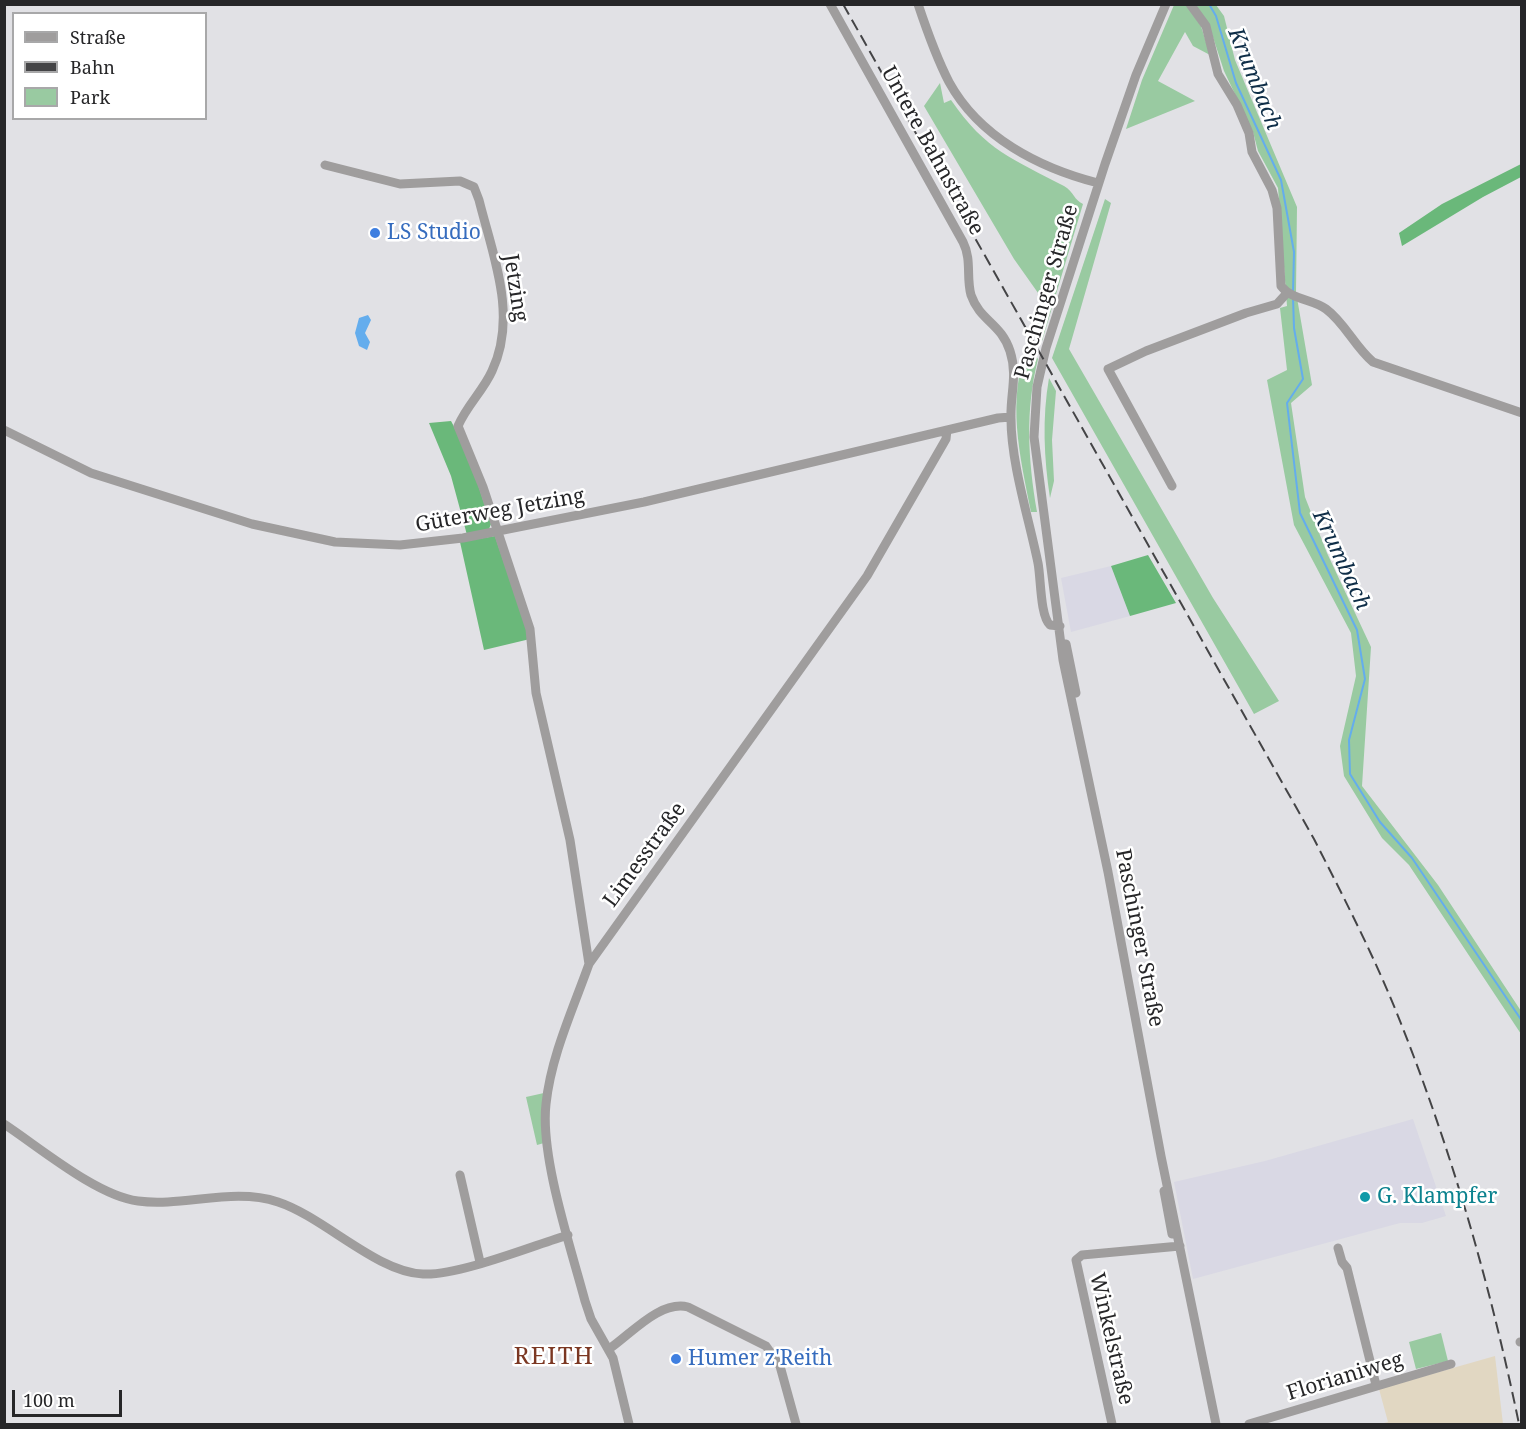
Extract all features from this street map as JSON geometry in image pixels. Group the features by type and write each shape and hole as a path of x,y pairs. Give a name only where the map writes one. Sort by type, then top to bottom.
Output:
{"street":[{"name":"Untere Bahnstraße","path":"830,4 966,248 973,300 983,315 1001,330 1012,358 1014,385 1011,417 1040,574 1045,618 1050,625 1060,626"},
{"path":"918,4 949,82 980,123 1022,154 1043,165 1098,183"},
{"name":"Paschinger Straße","path":"1166,4 1136,75 1098,183 1044,358 1035,404 1035,456 1060,626 1070,659 1079,728 1150,1122 1161,1156 1166,1209 1182,1260 1216,1425"},
{"path":"1190,4 1206,26 1218,74 1237,105 1249,133 1252,152 1272,190 1277,208 1281,286 1292,295 1328,310 1362,353 1373,362 1521,413"},
{"name":"Jetzing","path":"325,165 400,184 460,181 474,187 500,286 504,329 492,371 465,411 458,426 499,531"},
{"path":"1172,486 1108,369 1146,351 1246,313 1278,304 1292,295"},
{"name":"Güterweg Jetzing","path":"4,430 70,464 115,482 294,535 352,544 400,545 441,542 726,484 998,418 1011,417"},
{"name":"Limesstraße","path":"629,1425 616,1368 609,1349 591,1319 568,1235 546,1136 546,1105 564,1034 589,964 867,576 946,439 947,430"},
{"path":"499,531 530,629 536,693 570,840 589,964"},
{"path":"4,1124 90,1181 124,1198 157,1202 259,1197 296,1210 406,1272 442,1274 568,1235"},
{"path":"460,1175 480,1262"},
{"name":"Winkelstraße","path":"1112,1425 1076,1260 1082,1255 1178,1246"},
{"path":"1338,1248 1342,1262 1347,1268 1376,1385"},
{"path":"609,1349 660,1311 675,1305 688,1307 766,1346 780,1366 796,1425"},
{"name":"Florianiweg","path":"1249,1425 1452,1364"}],"shaded area":[{"path":"1111,566 1130,616 1071,632 1061,578"},
{"path":"1413,1119 1446,1216 1422,1223 1400,1223 1193,1279 1174,1182 1265,1161"},
{"path":"1495,1356 1503,1424 1380,1424 1388,1422 1379,1389"}],"green space":[{"path":"1174,5 1186,5 1201,26 1210,55 1193,46 1185,32 1158,81 1195,101 1126,129 1142,80"},
{"path":"1195,5 1216,5 1224,16 1235,60 1297,207 1296,292 1312,385 1291,403 1305,497 1327,553 1371,647 1362,786 1438,885 1521,1011 1521,1034 1409,865 1382,838 1344,776 1340,746 1356,676 1351,633 1294,525 1267,380 1287,370 1280,308 1287,306 1278,188 1258,151 1253,132 1224,71 1211,31"},
{"path":"940,83 944,103 951,100 989,143 1015,160 1064,186 1083,204 1042,341 1032,322 1043,300 1014,259 924,106"},
{"path":"1521,164 1521,177 1402,246 1399,233 1442,204"},
{"path":"1105,199 1111,203 1069,349 1213,598 1279,701 1254,714 1052,358"},
{"path":"1028,345 1038,359 1031,397 1029,435 1037,512 1031,512 1017,428 1018,386 1021,366"},
{"path":"1049,378 1056,391 1052,440 1054,481 1050,498 1045,438 1045,408"},
{"path":"451,421 467,451 491,524 489,529 467,535 451,476 429,423"},
{"path":"495,536 530,639 484,650 460,542"},
{"path":"1148,555 1176,603 1130,616 1111,566"},
{"path":"544,1093 544,1143 537,1145 526,1097"},
{"path":"1441,1333 1448,1361 1416,1369 1409,1342"}],"water":[{"path":"368,315 371,320 365,333 370,342 367,350 359,346 355,333 359,318"}],"waterway":[{"name":"Krumbach","path":"1209,4 1216,16 1236,83 1281,180 1294,252 1293,292"},
{"name":"Krumbach","path":"1293,297 1294,328 1303,379 1287,403 1300,513 1357,630 1365,679 1349,740 1350,774 1380,822 1412,858 1522,1021"}],"railway":[{"path":"843,4 1314,839 1367,946 1416,1061 1451,1163 1482,1267 1519,1424"}],"place":[{"name":"LS Studio","path":"375,233"},
{"name":"G. Klampfer","path":"1365,1197"},
{"name":"Humer z'Reith","path":"676,1359"}],"district":[{"name":"REITH","path":"554,1357"}]}
